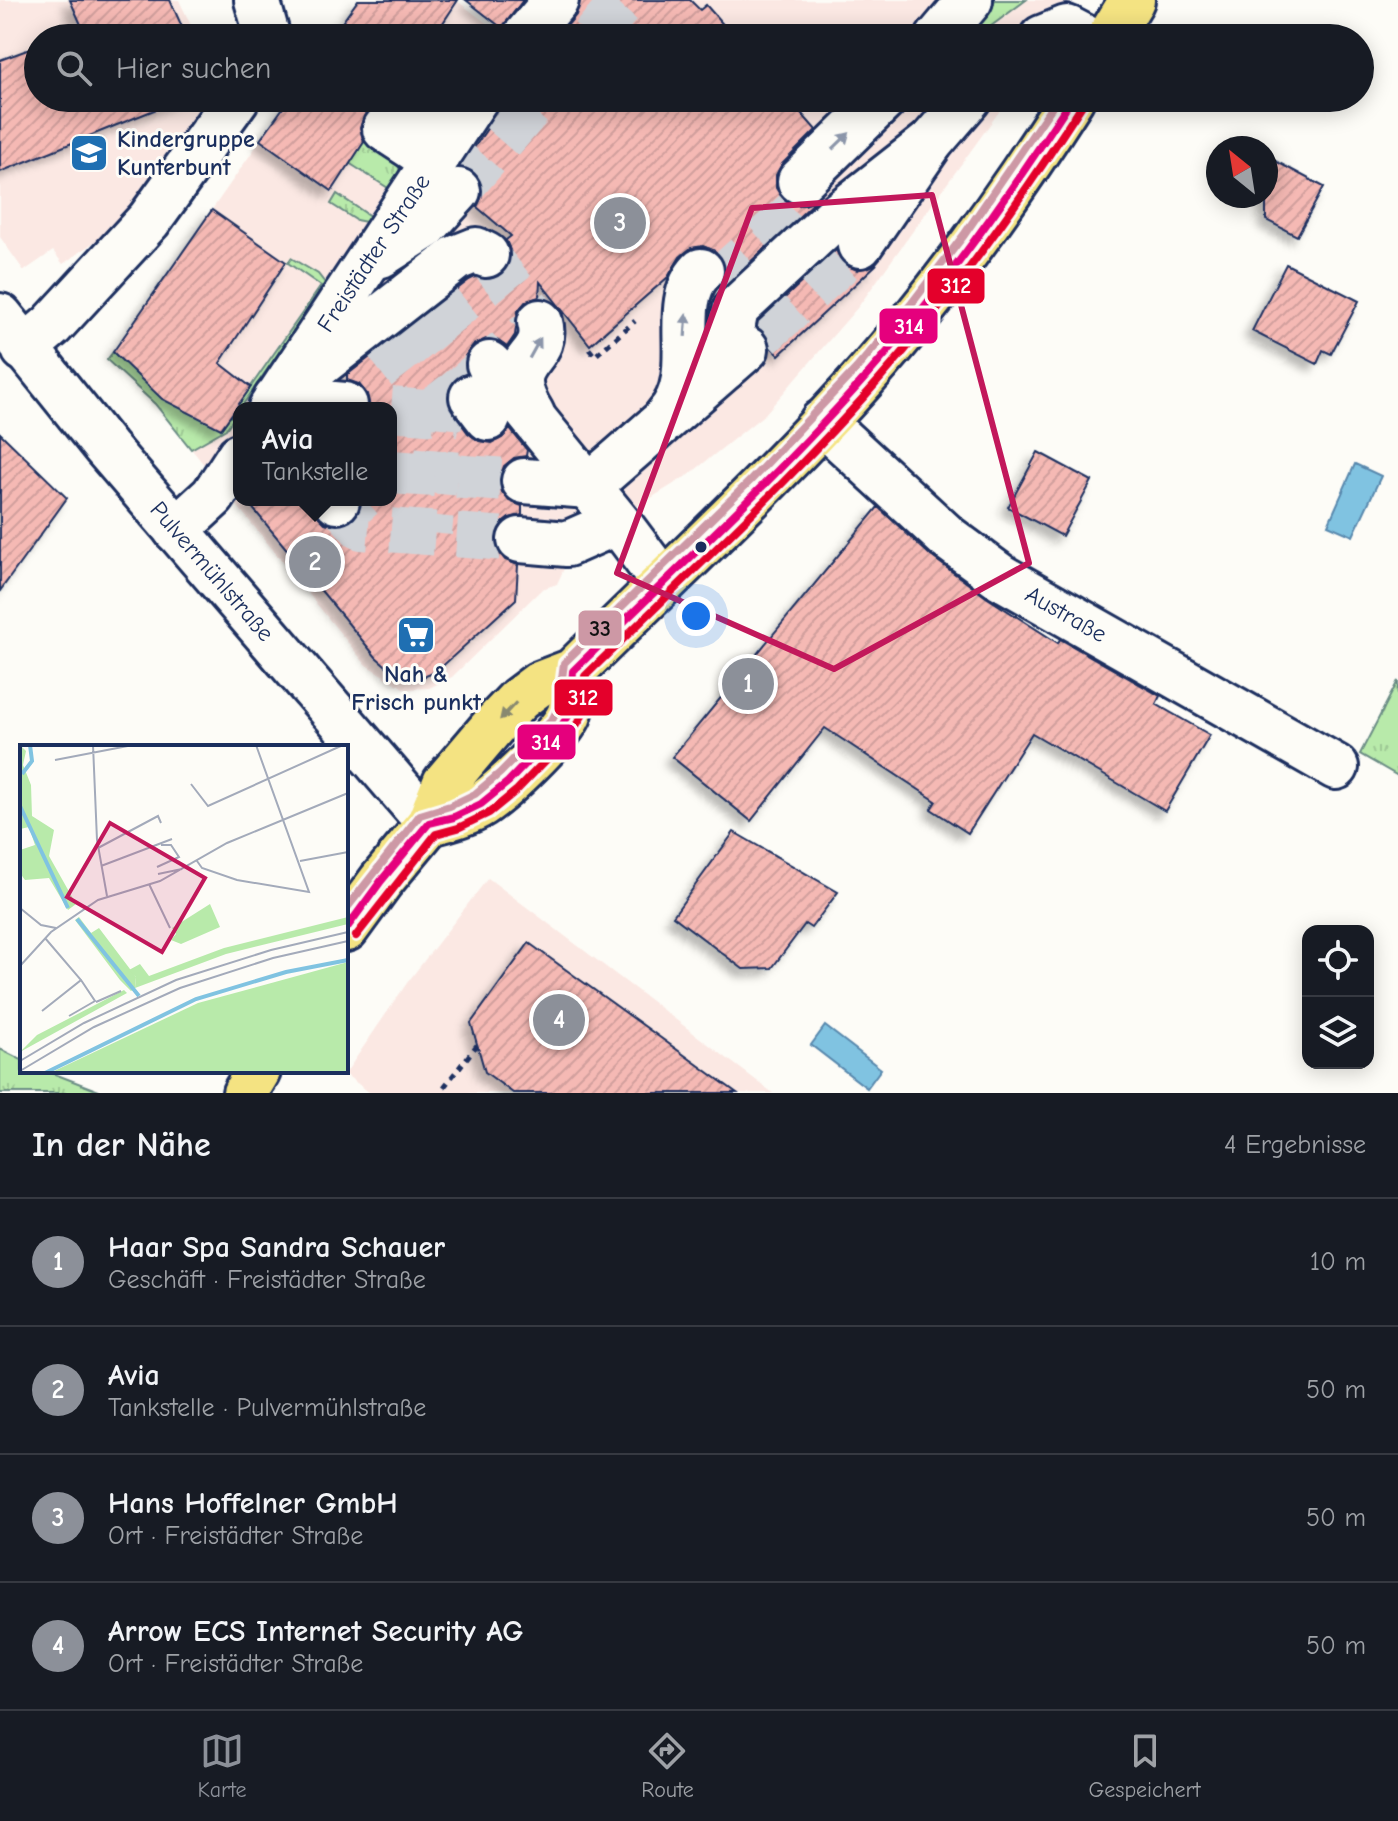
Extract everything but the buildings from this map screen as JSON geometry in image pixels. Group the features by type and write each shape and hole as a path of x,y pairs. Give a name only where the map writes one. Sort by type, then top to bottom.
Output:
{"main road":[{"path":"1117,24 1132,0"},
{"path":"348,926 429,823 445,783 519,699 539,684 573,671 822,422 921,311 982,230 1062,112"},
{"path":"245,1093 257,1073"}],"street":[{"path":"257,0 264,24"},
{"path":"536,24 556,0"},
{"path":"950,24 970,0"},
{"path":"12,333 52,325 149,220 227,112"},
{"path":"873,112 806,188 931,142"},
{"path":"860,245 931,142 957,112"},
{"path":"395,114 460,130"},
{"name":"Freistädter Straße","path":"280,402 365,265 460,130"},
{"path":"724,368 736,309 834,218 931,142"},
{"path":"283,402 403,310 462,254 476,250 486,255"},
{"path":"365,265 403,310"},
{"path":"660,423 676,407 683,388 689,293 696,276 707,278 724,368"},
{"path":"540,322 541,338 522,371 519,386 503,405 589,486 663,582"},
{"name":"Pulvermühlstraße","path":"12,333 176,530 429,823"},
{"path":"524,481 589,486 761,336"},
{"name":"Austraße","path":"822,422 948,538 1001,577 1336,767"},
{"path":"176,530 213,496 233,465"},
{"path":"520,540 567,544 617,522"}],"path":[{"path":"444,1087 477,1045"}],"highlighted area":[{"path":"932,195 1029,563 834,669 617,573 752,208"}],"shaded area":[{"name":"Kindergruppe Kunterbunt","path":"0,0 179,0 190,24 24,24 24,112 206,112 141,209 63,264 53,251 24,271 0,237"},
{"path":"411,0 456,0 488,24 389,24"},
{"path":"581,0 1071,0 1056,24 560,24"},
{"path":"305,112 999,112 858,307 765,414 690,474 609,524 567,562 557,584 542,589 452,677 429,688 405,689 366,665 237,506 397,506 397,402 233,402 233,500 155,404 107,360 269,128"},
{"path":"488,878 773,1093 370,1093 345,1074 407,983"}],"green space":[{"path":"995,0 1026,0 994,24 976,24 990,10"},
{"path":"350,128 397,162 402,177 371,223 356,220 331,204 337,194 370,216 388,188 335,154"},
{"path":"291,258 318,274 325,286 245,402 240,402 321,286 288,263"},
{"path":"113,352 164,394 222,428 233,412 233,419 226,429 191,449 155,404 107,360"},
{"path":"1398,681 1398,776 1360,754"},
{"path":"0,1049 20,1059 20,1073 52,1073 104,1093 0,1093"}],"water":[{"path":"1355,464 1381,476 1353,536 1328,525"},
{"path":"825,1026 881,1069 867,1088 811,1045"}],"tunnel":[{"path":"604,24 625,0"},
{"path":"458,191 527,112"},
{"path":"713,285 813,195"},
{"path":"761,336 860,245"},
{"path":"486,255 540,322"},
{"path":"434,296 489,364"},
{"path":"408,318 472,397"},
{"path":"382,338 441,414 430,533"},
{"path":"397,410 459,415"},
{"path":"397,472 524,481"},
{"path":"341,506 361,528 520,540"}],"transit line":[{"name":"33","path":"348,906 420,815 475,794 552,720 558,709 564,663 750,481 856,369 964,235 1048,112"},
{"name":"314","path":"348,926 429,823 454,817 481,804 508,782 561,727 570,713 573,671 778,470 895,343 987,223 1063,112"},
{"name":"312","path":"356,936 436,834 458,828 489,813 517,790 570,735 582,716 585,676 708,557 867,394 952,292 1077,112"}],"place":[{"name":"Kindergruppe Kunterbunt","path":"89,153"},
{"name":"Hans Hoffelner GmbH","path":"620,223"},
{"name":"Avia","path":"315,562"},
{"name":"Nah & Frisch punkt","path":"416,635"},
{"name":"Haar Spa Sandra Schauer","path":"748,684"},
{"name":"Arrow ECS Internet Security AG","path":"559,1020"}]}
